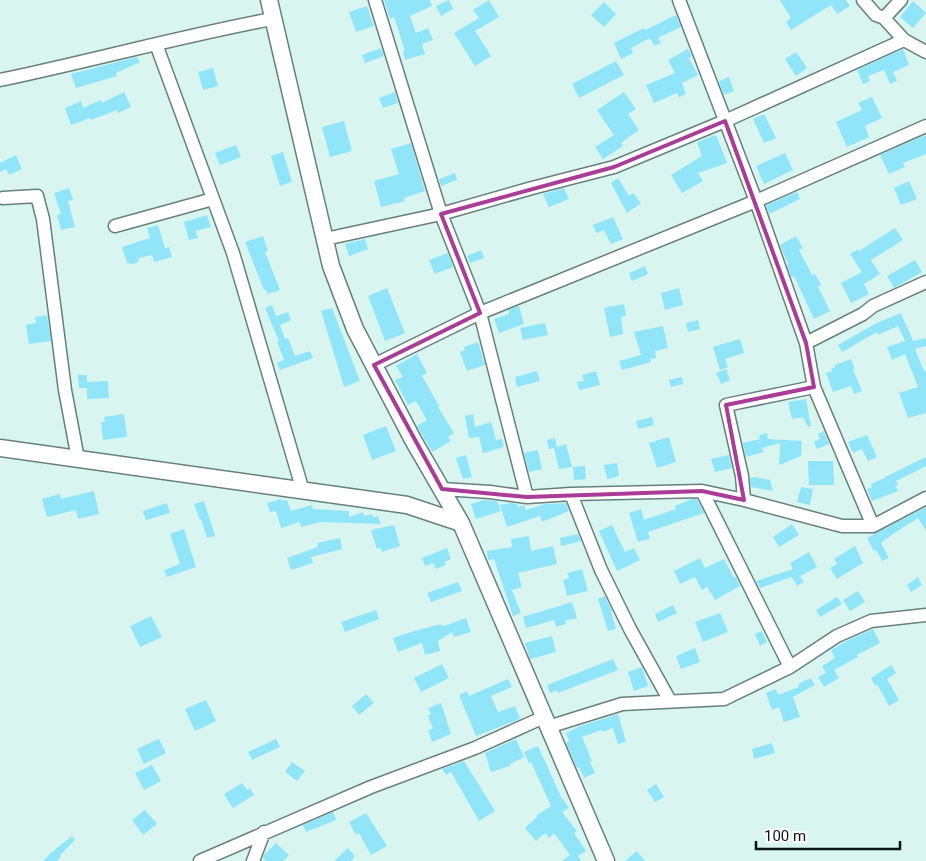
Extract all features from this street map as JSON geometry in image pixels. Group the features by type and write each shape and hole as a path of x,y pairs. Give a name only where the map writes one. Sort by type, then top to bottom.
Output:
{"main road":[{"path":"269,0 331,266 355,329 461,522 606,861"},
{"path":"0,448 406,505 461,522"}],"street":[{"path":"375,0 441,214 480,313 527,497"},
{"path":"679,0 756,201 806,343 814,387 873,526"},
{"path":"863,0 876,15 884,18 904,40 926,52"},
{"path":"884,18 901,0"},
{"path":"0,80 56,69 210,30 272,19"},
{"path":"325,239 441,214 614,167 725,121 904,40"},
{"path":"156,44 233,253 303,490"},
{"path":"374,365 480,313 756,201 926,126"},
{"path":"3,198 37,196 43,219 65,390 78,459"},
{"path":"115,226 213,199"},
{"path":"806,343 863,314 873,306 926,282"},
{"path":"744,500 742,476 726,405 814,387"},
{"path":"442,490 490,492 527,497 702,491 842,526 873,526 926,498"},
{"path":"702,491 790,667"},
{"path":"571,494 601,570 630,629 670,701"},
{"path":"200,861 371,787 546,722 622,704 724,699 790,667 837,636 871,621 926,616"},
{"path":"253,861 264,832"}],"highlighted area":[{"path":"725,121 806,343 814,387 726,405 744,500 702,491 527,497 442,489 374,365 480,313 441,214 614,167"}],"building":[{"path":"384,0 430,0 432,6 410,16 416,33 428,28 433,40 422,44 425,54 405,60 403,51 405,51 394,17 390,19"},
{"path":"449,0 453,9 441,16 436,6"},
{"path":"489,0 499,17 475,31 491,56 475,66 454,33 479,18 473,10"},
{"path":"780,0 846,0 850,6 837,14 831,5 791,30 786,22 791,18"},
{"path":"913,1 926,13 913,28 900,17"},
{"path":"604,2 616,14 604,27 591,15"},
{"path":"367,6 374,26 356,32 349,12"},
{"path":"676,15 681,27 658,38 661,43 654,46 650,38 631,48 633,53 621,59 614,43"},
{"path":"381,48 384,56 365,63 362,55"},
{"path":"688,49 692,56 689,58 698,75 682,83 686,94 679,97 677,93 654,103 646,85 675,73 668,60"},
{"path":"903,49 909,65 893,72 897,81 890,84 884,70 868,76 870,81 863,84 857,70"},
{"path":"796,52 807,68 796,76 785,59"},
{"path":"137,57 140,62 116,73 117,76 76,88 71,74"},
{"path":"616,61 624,75 579,98 572,84"},
{"path":"213,68 218,86 203,90 198,72"},
{"path":"729,77 734,91 724,95 719,81"},
{"path":"124,92 131,107 118,113 117,110 71,125 65,108 81,101 83,108 101,100 102,103"},
{"path":"395,92 398,103 383,108 379,98"},
{"path":"624,92 636,109 628,114 639,130 621,143 623,146 603,159 595,147 614,135 597,110"},
{"path":"872,97 882,118 865,126 869,137 847,147 836,122 862,110 858,103"},
{"path":"764,114 776,138 764,143 753,119"},
{"path":"344,121 352,151 330,157 322,127"},
{"path":"716,135 727,163 698,173 703,181 682,193 671,175 702,156 697,142"},
{"path":"926,135 926,154 903,163 905,167 889,174 880,155"},
{"path":"411,143 425,191 404,198 405,201 381,207 374,181 399,174 391,149"},
{"path":"236,145 241,157 220,165 215,153"},
{"path":"283,152 292,182 280,186 271,156"},
{"path":"785,153 793,170 764,184 756,166"},
{"path":"16,155 22,169 9,175 6,169 0,172 0,163"},
{"path":"455,173 457,180 441,186 439,179"},
{"path":"618,178 629,196 633,193 641,203 627,213 611,183"},
{"path":"909,181 917,199 901,205 894,188"},
{"path":"69,188 73,200 68,201 75,227 61,230 57,215 61,214 54,193"},
{"path":"564,188 569,199 549,207 543,194"},
{"path":"797,192 800,199 769,214 766,205"},
{"path":"207,215 211,227 196,231 198,238 189,240 184,222"},
{"path":"613,217 623,239 611,244 604,230 596,233 593,225"},
{"path":"158,225 165,248 169,247 172,257 154,262 152,255 139,258 138,262 133,264 127,263 122,247 150,238 147,228"},
{"path":"895,228 903,240 871,260 880,274 864,284 869,294 851,303 841,283 862,272 850,254 858,249 859,251"},
{"path":"263,236 268,251 265,252 280,290 268,294 264,290 245,242"},
{"path":"796,236 803,248 799,250 812,275 815,274 821,285 818,287 830,311 814,319 794,276 791,276 780,245"},
{"path":"365,239 368,249 349,256 345,244"},
{"path":"481,250 484,258 470,263 467,256"},
{"path":"448,253 453,267 435,274 429,260"},
{"path":"915,260 922,272 894,288 887,276"},
{"path":"645,266 648,274 632,281 629,273"},
{"path":"387,288 405,333 385,341 368,296"},
{"path":"679,288 683,305 665,310 661,293"},
{"path":"624,304 626,316 621,317 623,334 610,337 604,308"},
{"path":"272,305 276,316 288,312 291,320 280,325 285,339 288,338 295,356 310,351 313,358 280,370 277,363 284,360 277,342 279,341 265,308"},
{"path":"519,306 524,324 499,333 494,319 509,314 508,310"},
{"path":"332,308 360,381 344,387 321,311"},
{"path":"901,313 913,341 926,338 926,346 915,349 924,371 926,370 926,413 908,418 899,393 918,387 905,354 892,360 887,347 905,341 898,326 878,335 877,332 842,352 838,345 875,324"},
{"path":"47,315 51,341 29,344 26,325 36,323 35,317"},
{"path":"698,320 700,329 688,332 686,323"},
{"path":"545,323 548,335 523,340 520,328"},
{"path":"663,326 668,348 655,351 656,358 650,359 651,362 622,370 619,361 641,355 634,332"},
{"path":"740,339 744,353 725,359 728,367 720,370 713,347"},
{"path":"478,342 485,365 467,371 460,352 465,350 464,347"},
{"path":"417,354 427,373 422,376 454,433 448,437 451,441 432,452 417,426 427,420 416,401 408,405 395,380 403,377 396,366"},
{"path":"851,359 855,369 853,370 862,391 854,394 851,386 833,392 826,373 832,371 831,369 835,365"},
{"path":"726,369 730,380 721,384 716,373"},
{"path":"537,371 540,381 517,387 515,377"},
{"path":"596,371 600,385 579,390 577,382 584,381 582,375"},
{"path":"78,375 87,375 87,382 108,381 109,398 87,399 87,388 79,388"},
{"path":"682,377 683,384 671,387 669,380"},
{"path":"806,399 811,426 808,427 803,417 792,419 788,402"},
{"path":"124,414 127,437 103,440 101,422 105,422 104,417"},
{"path":"473,414 475,427 491,422 496,440 502,439 504,447 483,453 479,437 469,438 465,416"},
{"path":"652,417 654,425 638,429 636,421"},
{"path":"386,426 396,451 372,460 363,435"},
{"path":"824,431 829,444 817,449 814,442 820,439 818,434"},
{"path":"767,433 768,439 802,441 801,456 779,465 780,443 762,448 764,452 746,457 743,443 760,439 759,435"},
{"path":"867,435 877,457 868,461 862,449 853,453 848,442"},
{"path":"669,437 676,462 657,468 649,443"},
{"path":"555,438 557,447 566,444 572,467 559,469 554,448 549,449 547,440"},
{"path":"538,450 542,469 529,472 524,453"},
{"path":"466,455 472,477 463,479 456,458"},
{"path":"729,455 732,468 715,472 711,459"},
{"path":"926,457 926,466 896,481 898,485 895,486 898,491 872,501 867,489 872,487 871,484"},
{"path":"808,461 833,461 834,485 809,485"},
{"path":"617,463 619,476 607,479 604,465"},
{"path":"585,466 586,479 574,480 573,467"},
{"path":"750,478 770,480 773,491 751,487"},
{"path":"801,487 813,489 810,505 797,502"},
{"path":"94,491 99,514 78,519 76,510 47,517 42,499 60,494 61,499"},
{"path":"281,499 282,501 287,500 291,511 312,505 313,509 349,511 349,517 363,512 364,516 372,514 373,517 378,516 381,524 320,522 301,527 300,522 281,528 276,511 270,512 267,503"},
{"path":"692,499 697,499 704,513 648,532 650,539 638,542 629,513 641,509 644,520 676,509 675,506"},
{"path":"484,500 497,501 501,511 476,519 471,504"},
{"path":"204,501 215,536 207,538 194,504"},
{"path":"167,503 170,513 146,520 143,511"},
{"path":"566,503 569,511 542,522 540,516 507,527 500,505 517,504 518,507 524,505 526,510 545,504"},
{"path":"926,507 926,531 918,518 893,534 881,543 889,558 882,561 867,538"},
{"path":"792,524 799,535 779,547 773,537"},
{"path":"394,525 400,546 382,552 381,548 377,549 371,530"},
{"path":"612,525 625,552 634,548 640,560 617,571 599,531"},
{"path":"184,529 196,567 167,577 164,570 180,564 170,534"},
{"path":"578,534 581,541 561,546 560,538"},
{"path":"529,536 531,551 553,546 557,564 518,573 522,587 512,590 521,613 513,616 494,559 488,560 487,551 512,547 511,539"},
{"path":"340,538 342,549 311,557 313,563 291,570 287,558 318,547 317,543"},
{"path":"855,546 863,563 837,579 830,568 837,564 834,559"},
{"path":"447,548 451,559 444,562 446,565 436,569 433,563 425,566 422,558"},
{"path":"809,552 817,567 800,576 804,582 797,586 792,577 760,588 756,581 793,569 790,563"},
{"path":"700,558 705,568 724,559 740,586 715,600 707,587 702,590 695,577 680,584 674,571"},
{"path":"582,569 588,591 567,596 563,580 569,578 567,573"},
{"path":"918,577 922,585 911,592 907,585"},
{"path":"458,582 462,591 431,602 427,593"},
{"path":"858,591 865,602 850,611 843,600"},
{"path":"605,596 612,611 616,629 608,631 598,599"},
{"path":"837,597 842,604 820,617 816,610"},
{"path":"572,602 577,618 565,621 566,624 556,627 554,620 526,628 523,617"},
{"path":"673,605 677,613 658,622 655,614"},
{"path":"376,610 379,619 345,632 341,622"},
{"path":"720,613 728,632 703,642 695,622"},
{"path":"151,616 162,637 140,647 130,626"},
{"path":"466,618 471,632 454,637 452,632 438,641 440,651 425,655 422,643 398,652 393,638 441,624 442,626 447,625"},
{"path":"873,629 880,643 834,670 839,678 824,687 818,677 826,673 822,666 835,658 831,650"},
{"path":"762,631 767,642 760,646 755,634"},
{"path":"552,636 556,652 530,659 525,643"},
{"path":"695,648 700,662 681,669 676,656"},
{"path":"613,659 618,670 558,693 557,690 550,693 547,685"},
{"path":"442,664 449,678 421,692 414,678"},
{"path":"891,665 896,673 887,679 899,700 889,706 877,684 875,686 871,678"},
{"path":"642,667 648,686 634,691 628,672"},
{"path":"811,678 815,685 793,697 800,717 784,722 779,707 772,710 766,693 776,689 778,695 799,687 798,684"},
{"path":"508,679 512,687 491,696 498,712 515,706 520,719 476,736 459,695 467,691 469,696"},
{"path":"366,694 374,703 359,715 352,706"},
{"path":"206,700 216,721 195,731 185,709"},
{"path":"441,703 451,734 432,742 428,730 433,729 428,716 431,714 428,708"},
{"path":"618,714 626,742 618,744 613,728 582,737 595,773 584,778 579,767 577,768 566,743 569,741 566,733 578,727"},
{"path":"159,739 166,753 144,764 137,749"},
{"path":"276,739 280,747 252,760 248,752"},
{"path":"516,739 524,757 510,764 510,766 491,772 485,753"},
{"path":"772,743 775,753 754,759 752,749"},
{"path":"538,746 562,799 569,808 562,812 577,831 574,833 586,851 578,856 581,861 562,861 570,855 554,833 549,838 545,833 536,841 525,828 536,816 551,806 531,762 529,763 524,752"},
{"path":"464,761 495,811 479,821 451,772 446,775 442,769"},
{"path":"292,762 305,771 297,781 285,772"},
{"path":"152,765 161,781 144,790 135,773"},
{"path":"242,783 247,790 250,788 254,795 233,808 224,794"},
{"path":"656,784 664,797 655,802 647,790"},
{"path":"145,810 157,824 143,835 132,820"},
{"path":"333,812 336,820 306,832 303,825"},
{"path":"366,813 387,846 371,855 359,833 356,835 349,822"},
{"path":"72,836 75,840 60,855 57,861 43,861 52,852"},
{"path":"276,843 289,855 283,861 266,861 263,858 264,855"},
{"path":"348,848 354,855 351,861 334,861"},
{"path":"637,851 645,861 625,861"}]}
